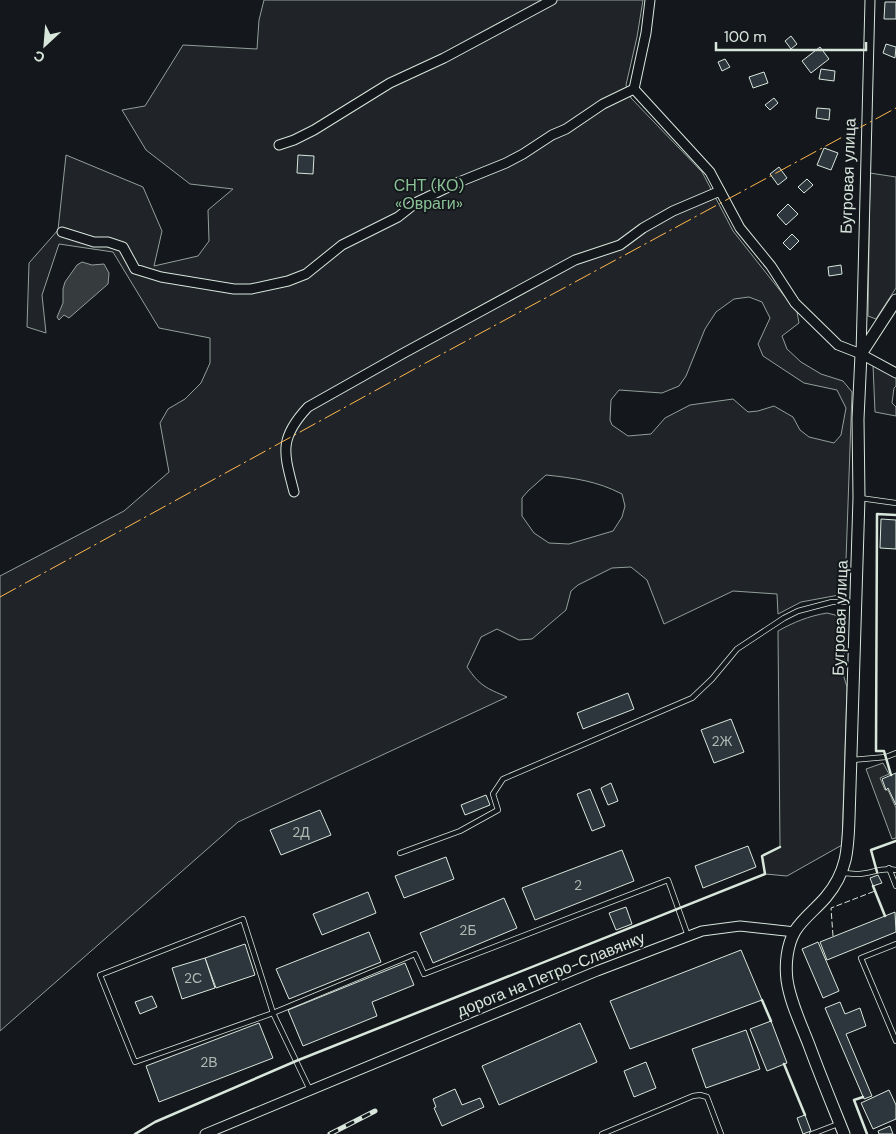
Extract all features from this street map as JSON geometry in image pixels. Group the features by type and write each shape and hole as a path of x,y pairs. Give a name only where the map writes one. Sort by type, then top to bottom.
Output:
{"street":[{"path":"279,145 314,130 390,83 444,58 552,0"},
{"path":"634,89 646,33 650,0"},
{"name":"Бугровая улица","path":"842,873 846,860 850,819 860,498 858,419 870,0"},
{"path":"634,89 710,172 740,228 771,266 795,303 838,345 861,354 896,373"},
{"path":"62,232 94,242 108,242 123,247 135,270 161,277 234,289 251,289 274,285 306,274 342,245 384,226 417,202 459,182 506,164 552,135 566,129 603,104 634,89"},
{"path":"294,492 285,450 288,434 296,420 308,407 575,260 620,245 643,228 673,210 720,191"},
{"path":"861,354 896,300"},
{"path":"842,873 826,897 806,917 795,932 789,946 786,962 787,980 795,1010 842,1128"},
{"name":"дорога на Петро-Славянку","path":"205,1134 597,971 702,931 740,926 795,932"}],"lane":[{"path":"860,498 896,503"},
{"path":"400,852 460,831 498,810 493,794 503,779 692,698 712,680 737,649 784,618 798,611 832,602 856,602"},
{"path":"851,760 886,757 896,753"},
{"path":"842,873 858,874 877,871 886,867 896,870"},
{"path":"889,868 896,886"},
{"path":"310,1090 273,1013 243,919 100,975 135,1062 273,1013 415,954 424,974 668,880 688,936"},
{"path":"896,944 862,958 896,1042"},
{"path":"602,1134 693,1096 700,1095 707,1097 721,1134"},
{"path":"812,1134 842,1128"}],"green space":[{"name":"СНТ (КО) «Овраги»","path":"264,0 643,0 626,85 631,98 702,172 733,231 797,312 799,323 782,336 787,349 801,362 821,374 843,381 852,392 845,588 839,595 801,602 778,614 777,594 733,591 664,624 647,580 631,567 612,568 578,585 571,591 566,610 532,639 519,640 497,629 481,637 467,667 484,686 507,697 238,822 0,1031 0,576 124,511 169,472 160,423 168,409 185,399 201,383 210,363 210,338 159,328 113,252 59,244 42,295 46,333 27,327 29,263 58,230 66,155 143,187 162,231 154,266 198,256 209,241 208,210 233,189 190,184 146,150 122,110 145,106 183,45 257,49 259,20","holes":["749,297 762,302 770,318 758,344 763,356 804,383 837,390 846,408 841,435 834,443 809,437 800,430 793,417 774,406 748,412 733,399 690,405 665,418 651,434 628,436 612,425 610,420 611,400 619,390 662,393 679,386 686,376 705,329 716,312 734,299","546,475 585,481 604,486 622,494 625,506 622,517 613,531 569,544 549,543 534,533 522,516 522,498"]},
{"path":"870,173 896,177 896,288 876,319 868,316"},
{"path":"873,365 896,376 892,403 896,407 896,416 875,412"},
{"path":"827,613 835,615 845,623 844,677 847,687 842,845 787,876 765,874 762,856 780,847 778,631 802,620"}],"shaded area":[{"path":"82,262 92,265 104,264 109,273 108,284 69,318 64,315 59,320 57,317 63,303 65,282 77,265"},
{"path":"883,763 889,774 880,778 896,808 896,838 892,839 866,769"}],"building":[{"path":"885,2 896,2 896,19 884,19"},
{"path":"791,36 797,44 791,49 785,41"},
{"path":"886,44 896,47 895,58 883,53"},
{"path":"820,47 829,59 811,73 802,61"},
{"path":"725,59 730,67 722,71 718,62"},
{"path":"821,69 835,71 834,81 819,79"},
{"path":"764,72 768,83 753,88 749,77"},
{"path":"774,98 778,103 770,110 765,105"},
{"path":"817,108 830,109 829,120 816,118"},
{"path":"824,148 838,153 831,170 817,165"},
{"path":"298,155 314,156 313,174 297,173"},
{"path":"779,167 787,178 778,185 770,174"},
{"path":"807,179 813,185 804,193 798,187"},
{"path":"788,204 798,214 786,225 777,215"},
{"path":"792,234 799,241 790,250 783,243"},
{"path":"841,265 842,274 829,276 828,267"},
{"path":"881,519 896,520 896,549 880,548"},
{"path":"628,693 634,709 583,729 577,713"},
{"path":"731,719 744,752 714,763 701,730"},
{"path":"896,773 896,805 888,788 886,790 882,779"},
{"path":"611,783 618,801 608,805 601,788"},
{"path":"590,789 605,826 592,831 577,794"},
{"path":"486,795 490,805 465,815 461,805"},
{"path":"320,810 331,835 281,855 270,830"},
{"path":"748,846 756,867 703,888 695,866"},
{"path":"622,850 634,881 535,920 522,888"},
{"path":"446,857 454,879 404,898 395,876"},
{"path":"878,875 882,883 873,886 870,878"},
{"path":"368,892 376,913 322,935 313,914"},
{"path":"504,898 517,928 433,963 420,933"},
{"path":"626,907 632,924 616,930 609,913"},
{"path":"895,912 896,932 827,960 820,942"},
{"path":"369,932 381,962 289,999 276,969"},
{"path":"818,942 839,991 823,998 802,949"},
{"path":"245,944 255,975 216,988 205,958"},
{"path":"741,950 762,1000 630,1049 610,1001"},
{"path":"205,958 215,988 182,999 172,968"},
{"path":"405,963 414,985 372,1002 377,1016 303,1046 288,1010"},
{"path":"152,996 157,1007 140,1014 135,1002"},
{"path":"840,1002 845,1014 860,1008 866,1026 846,1034 872,1096 864,1099 825,1008"},
{"path":"771,1021 787,1063 767,1071 750,1029"},
{"path":"259,1023 273,1058 159,1102 146,1066"},
{"path":"580,1023 597,1062 499,1105 482,1066"},
{"path":"746,1030 760,1069 706,1088 692,1049"},
{"path":"646,1062 656,1088 634,1097 624,1071"},
{"path":"455,1089 462,1105 480,1098 484,1107 442,1126 434,1108 436,1107 433,1099"},
{"path":"889,1090 896,1105 896,1119 873,1129 861,1103"},
{"path":"805,1115 811,1131 803,1134 797,1118"},
{"path":"890,1126 893,1134 879,1134 878,1131"}],"railway":[{"path":"330,1134 375,1111"}],"fence":[{"path":"833,936 831,908 875,891"}],"wall":[{"path":"891,775 884,751 876,751 877,514 896,515"},
{"path":"877,872 871,850 896,841"},
{"path":"135,1134 155,1122 296,1061 765,874 762,856 780,847"},
{"path":"873,886 885,916"},
{"path":"762,1000 771,1021"},
{"path":"784,1064 805,1115"},
{"path":"863,1097 854,1100 867,1134"}],"power":[{"path":"0,597 420,366 896,108"}]}
